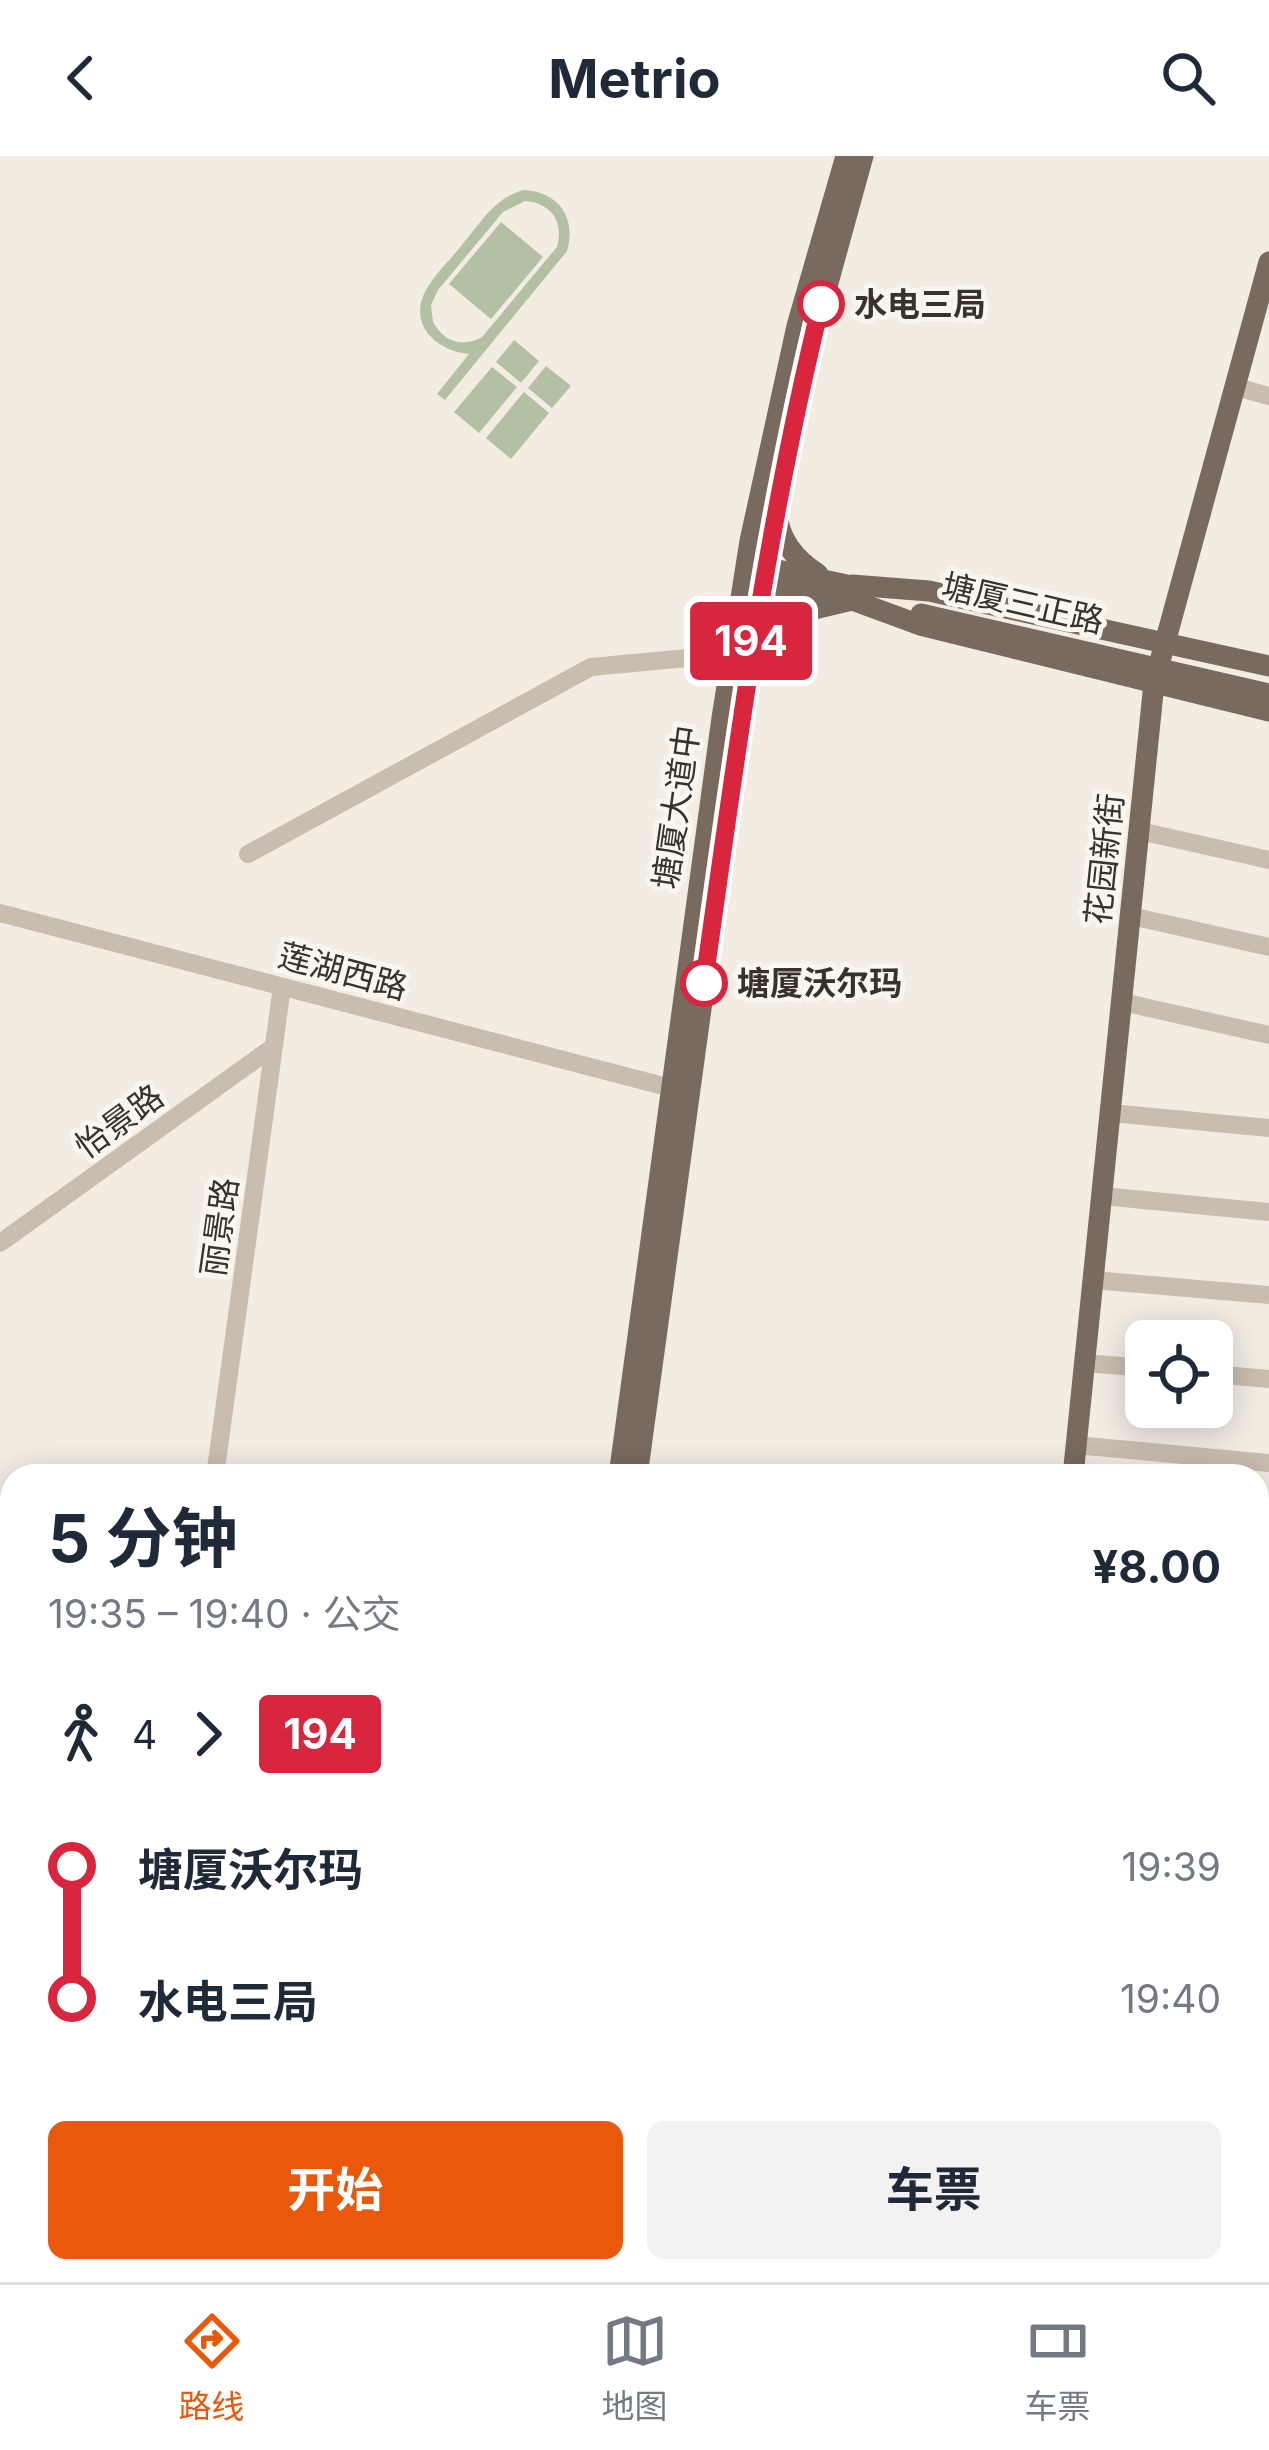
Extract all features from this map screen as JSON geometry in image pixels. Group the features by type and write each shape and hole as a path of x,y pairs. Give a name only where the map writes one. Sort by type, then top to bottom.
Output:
{"main road":[{"name":"塘厦大道中","path":"621,1464 750,541 792,348 846,156"},
{"name":"塘厦大道中","path":"639,1464 762,575 832,261 863,156"},
{"name":"花园新街","path":"1074,1464 1154,683 1268,273"},
{"path":"777,501 778,526 786,543 812,571 920,625 1269,711"},
{"name":"塘厦三正路","path":"762,575 846,589 1269,694"},
{"path":"746,679 772,627 846,589 928,591 1269,666"},
{"name":"塘厦三正路","path":"923,608 1269,681"}],"street":[{"path":"1235,387 1269,396"},
{"path":"248,854 591,667 731,654"},
{"path":"1140,831 1269,860"},
{"name":"莲湖西路","path":"0,914 671,1088"},
{"path":"1131,916 1269,947"},
{"name":"丽景路","path":"217,1464 282,987"},
{"path":"1123,1002 1269,1035"},
{"name":"怡景路","path":"0,1243 274,1047"},
{"path":"1111,1113 1269,1128"},
{"path":"1102,1196 1269,1212"},
{"path":"1094,1280 1269,1295"},
{"path":"1084,1363 1125,1366"},
{"path":"1233,1376 1269,1379"},
{"path":"1076,1445 1269,1463"}],"green space":[{"path":"536,192 562,208 569,227 567,251 445,400 437,394 469,354 446,348 428,334 421,303 434,278 482,220 514,194","holes":["525,201 534,202 557,222 557,247 482,337 467,342 448,338 433,322 431,305 438,290 503,212"]},
{"path":"501,222 543,257 491,319 449,284"},
{"path":"514,340 539,361 521,383 496,362"},
{"path":"546,366 571,386 552,408 528,388"},
{"path":"492,367 517,387 479,433 454,412"},
{"path":"524,392 549,413 511,459 486,438"}],"bus line":[{"name":"194","path":"704,983 754,622 821,304"}],"place":[{"name":"水电三局","path":"821,304"},
{"name":"塘厦沃尔玛","path":"704,983"}]}
